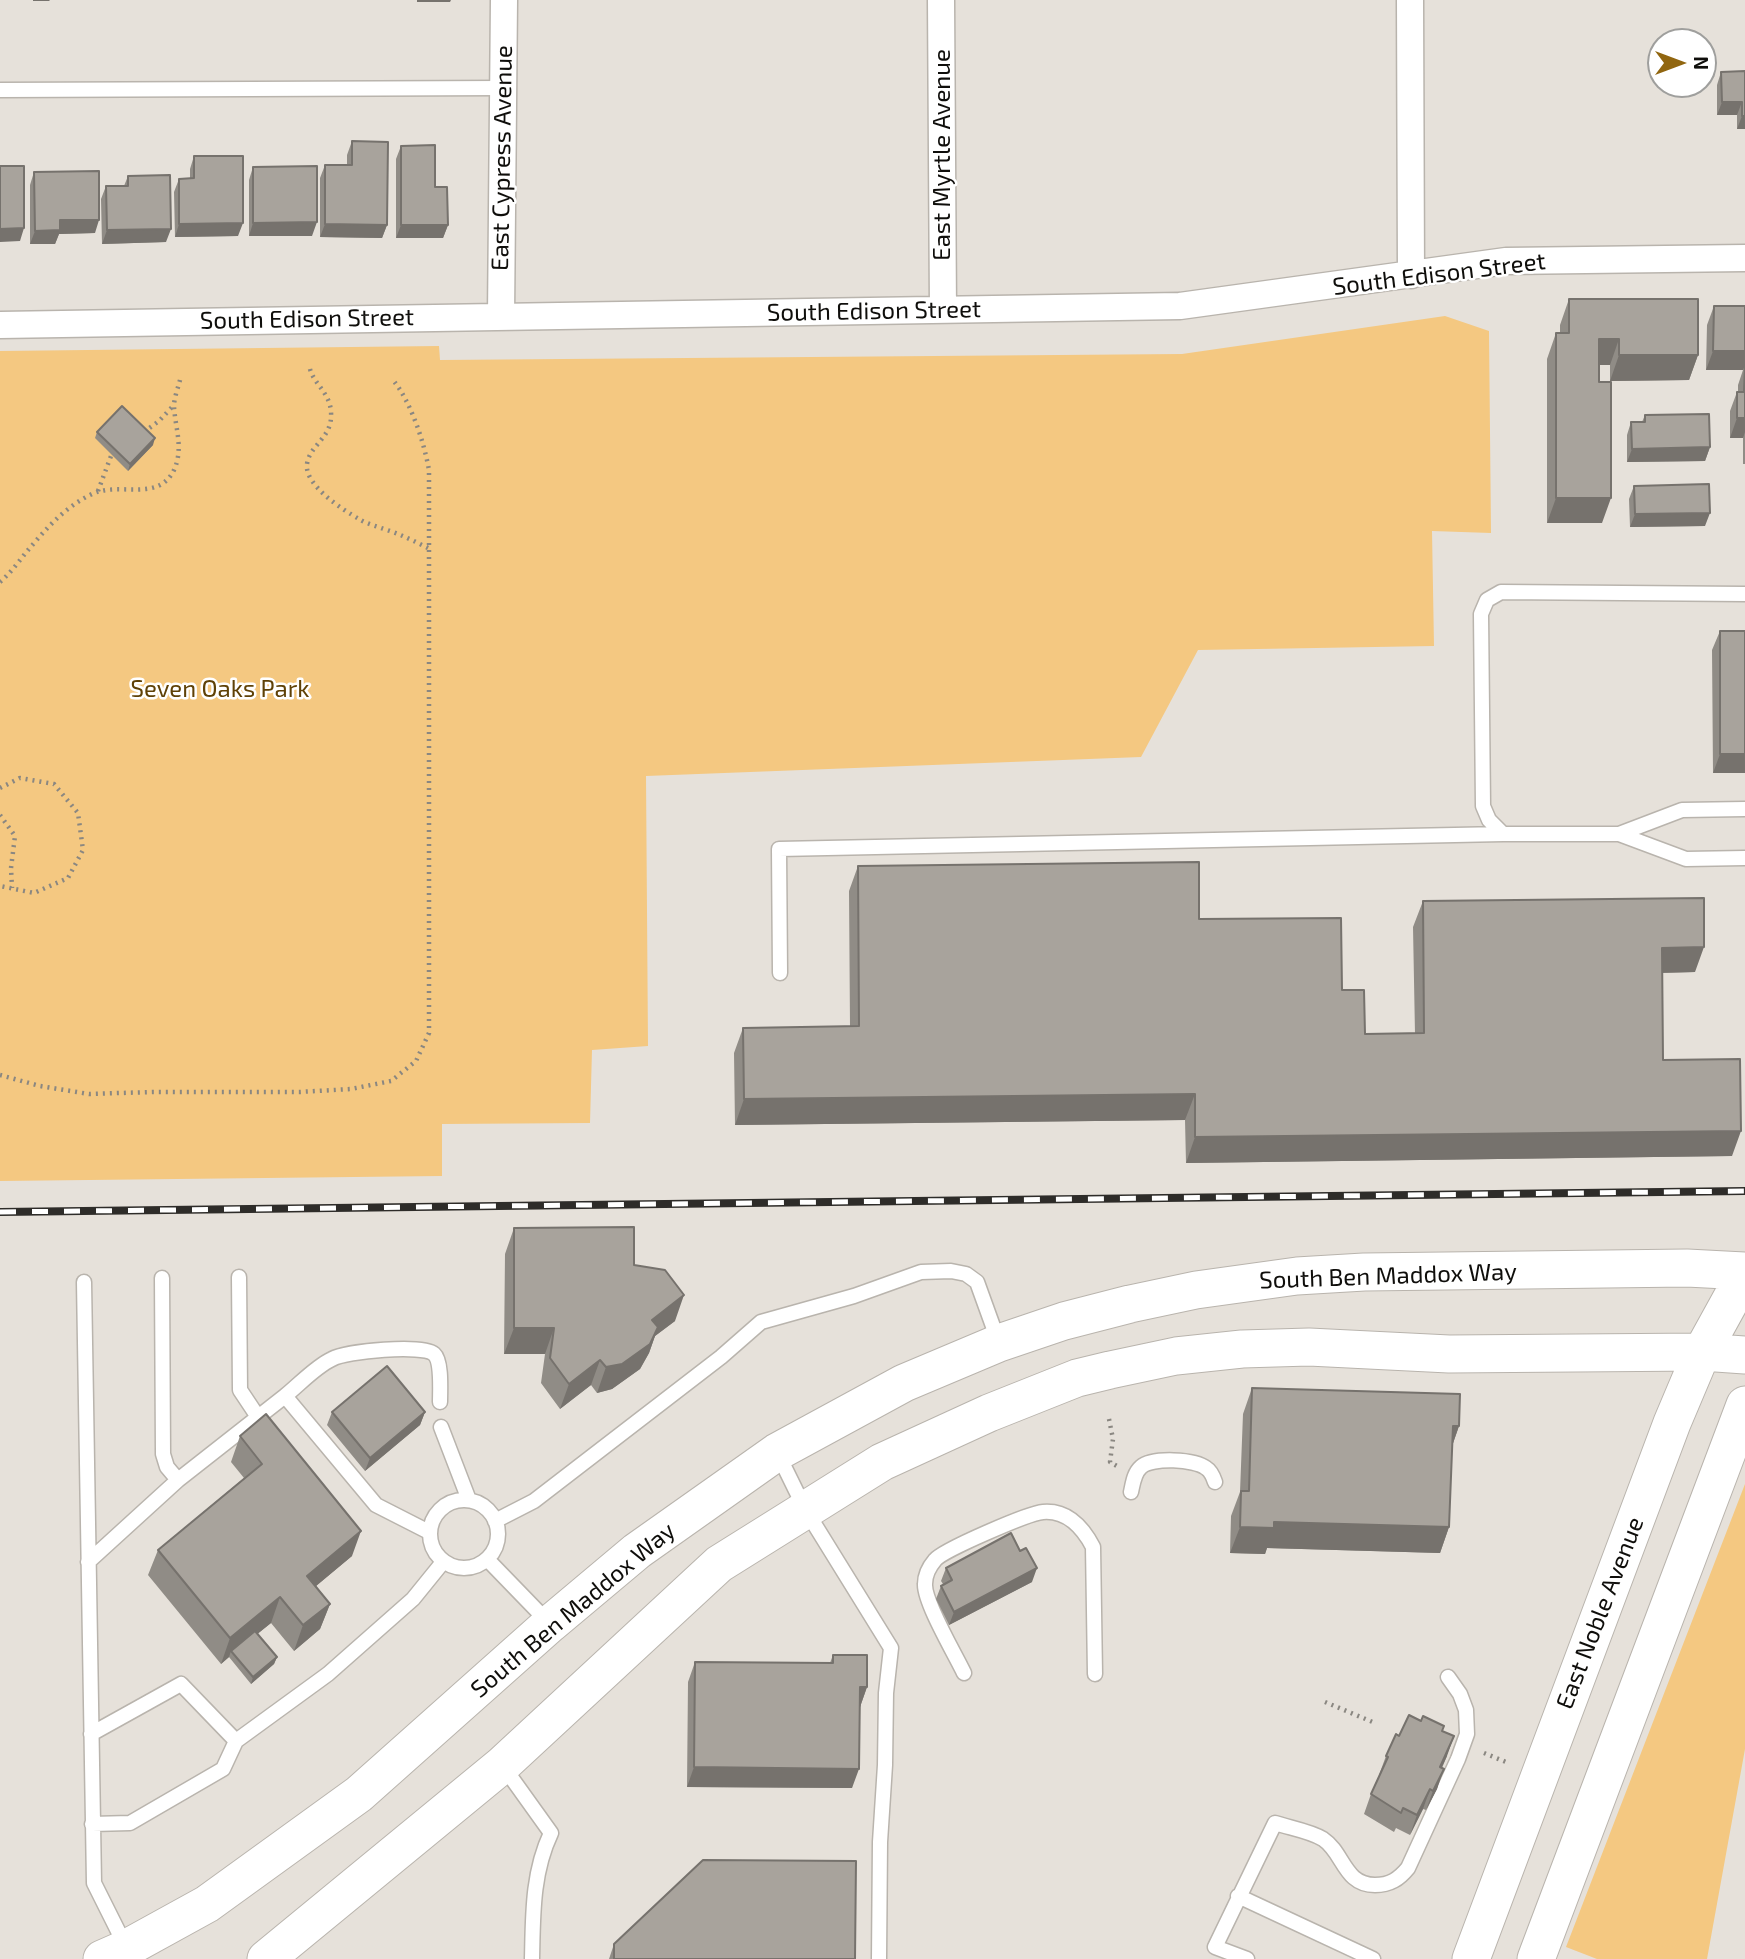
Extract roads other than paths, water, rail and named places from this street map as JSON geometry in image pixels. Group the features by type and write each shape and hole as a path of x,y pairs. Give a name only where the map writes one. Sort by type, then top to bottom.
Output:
{"main road":[{"name":"South Ben Maddox Way","path":"114,1954 207,1903 359,1794 550,1624 637,1551 777,1452 904,1382 999,1343 1064,1321 1196,1290 1285,1277 1364,1272 1687,1268 1745,1272"},
{"name":"East Noble Avenue","path":"1471,1959 1653,1474 1702,1352 1745,1272"},
{"path":"266,1959 502,1765 719,1564 882,1462 989,1413 1077,1378 1176,1356 1276,1347 1380,1349 1449,1354 1745,1354"},
{"path":"1536,1959 1745,1405"}],"street":[{"name":"East Cypress Avenue","path":"501,316 504,0"},
{"name":"East Myrtle Avenue","path":"941,0 943,310"},
{"path":"1410,0 1411,275"},
{"name":"South Edison Street","path":"0,325 1180,306 1506,261 1745,258"}],"lane":[{"path":"0,90 503,88"},
{"path":"1503,834 1489,820 1483,806 1481,614 1487,600 1501,592 1745,594"},
{"path":"1619,834 1682,810 1745,809"},
{"path":"780,973 779,849 1619,834 1686,859 1745,858"},
{"path":"495,1521 534,1501 721,1357 761,1322 854,1296 921,1272 951,1271 966,1274 977,1282 999,1343"},
{"path":"239,1277 240,1390 258,1417"},
{"path":"162,1278 163,1454 167,1467 178,1480"},
{"path":"84,1282 94,1883 114,1954"},
{"path":"88,1562 178,1480 333,1358 361,1352 422,1349 434,1354 439,1362 440,1402"},
{"path":"285,1396 376,1505 429,1532"},
{"path":"441,1427 469,1500"},
{"path":"777,1452 805,1509 891,1648 886,1693 880,1842 879,1959"},
{"path":"1131,1492 1134,1477 1142,1466 1154,1460 1197,1463 1209,1469 1215,1482"},
{"path":"457,1500 480,1503 489,1510 495,1521 497,1543 487,1559 475,1567 453,1567 435,1554 429,1532 438,1511 447,1504 457,1500"},
{"path":"964,1673 930,1605 925,1587 926,1573 936,1557 994,1530 1044,1512 1071,1519 1085,1531 1093,1547 1096,1674"},
{"path":"487,1559 550,1624"},
{"path":"92,1824 130,1823 223,1769 236,1741 328,1674 413,1599 443,1562"},
{"path":"1247,1959 1215,1947 1275,1823 1324,1840 1353,1878 1368,1885 1383,1885 1398,1879 1408,1868 1467,1734 1466,1710 1448,1676"},
{"path":"91,1734 181,1684 236,1741"},
{"path":"502,1765 551,1833 543,1849 535,1882 532,1959"},
{"path":"1238,1896 1373,1959"}],"railway":[{"path":"0,1212 1745,1191"}],"park label":[{"name":"Seven Oaks Park","path":"220,689"}]}
